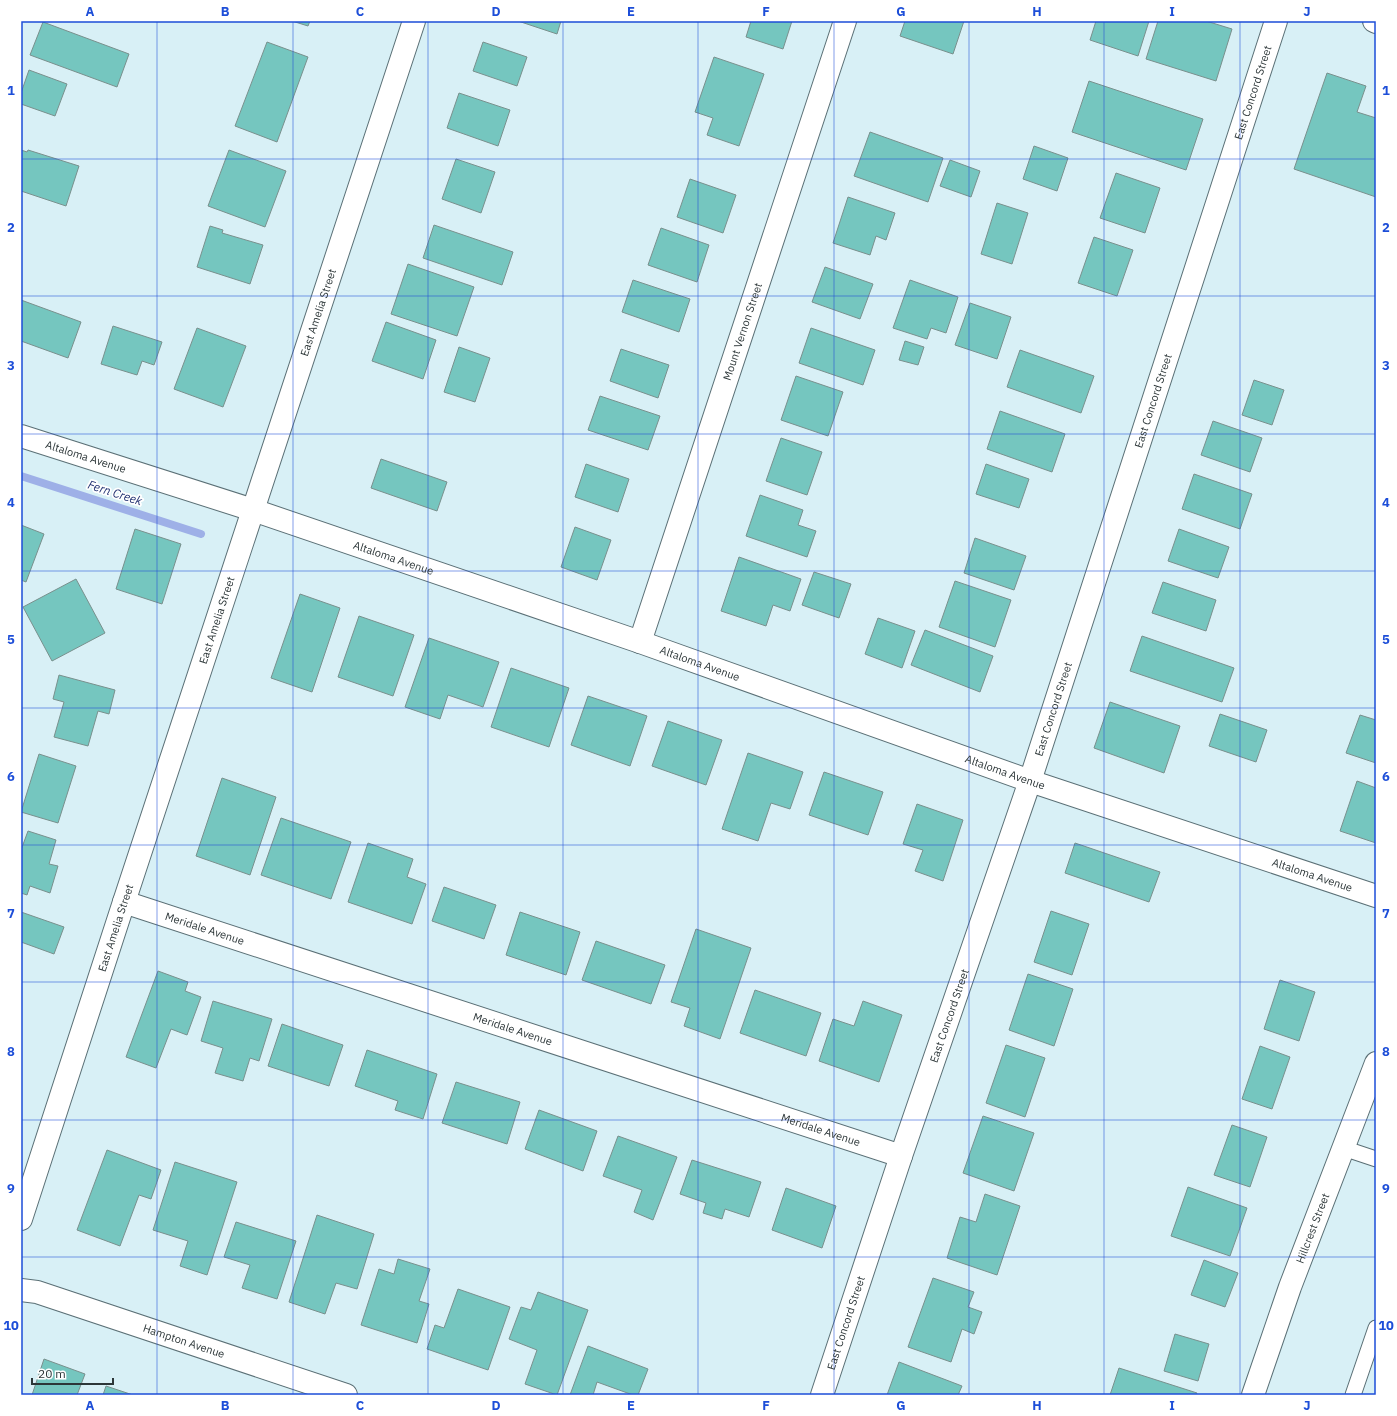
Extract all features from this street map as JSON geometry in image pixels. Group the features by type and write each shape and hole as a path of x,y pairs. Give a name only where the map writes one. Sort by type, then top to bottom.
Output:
{"street":[{"name":"East Amelia Street","path":"21,1219 414,21"},
{"name":"Mount Vernon Street","path":"640,642 845,21"},
{"name":"East Concord Street","path":"822,1395 901,1156 1030,781 1276,21"},
{"name":"Altaloma Avenue","path":"21,436 253,510 640,642 1030,781 1376,896"},
{"name":"Meridale Avenue","path":"124,902 901,1156"},
{"name":"Hillcrest Street","path":"1253,1395 1290,1288 1375,1068"},
{"name":"Hampton Avenue","path":"21,1290 37,1292 346,1395"}],"lane":[{"path":"1343,1148 1376,1159"},
{"path":"1353,1395 1376,1328"}],"building":[{"path":"292,21 310,21 308,26"},
{"path":"518,21 561,21 557,34"},
{"path":"751,21 792,21 783,49 746,37"},
{"path":"905,21 964,21 953,54 900,36"},
{"path":"1096,21 1149,21 1138,56 1090,40"},
{"path":"1158,21 1206,21 1232,29 1216,81 1146,59"},
{"path":"43,22 129,54 117,87 30,55"},
{"path":"267,42 308,57 277,142 235,126"},
{"path":"483,42 527,57 517,86 473,71"},
{"path":"714,57 764,74 739,146 707,135 713,118 695,112"},
{"path":"29,70 67,84 55,116 21,104 21,93"},
{"path":"1327,73 1366,86 1357,112 1376,118 1376,197 1294,169"},
{"path":"1089,81 1203,119 1186,170 1072,132"},
{"path":"459,93 510,110 498,146 447,128"},
{"path":"870,132 943,158 928,202 854,176"},
{"path":"1034,146 1068,158 1057,191 1023,179"},
{"path":"21,150 27,152 28,150 79,166 66,206 21,191"},
{"path":"229,150 286,171 265,227 208,206"},
{"path":"456,159 495,172 481,213 442,199"},
{"path":"950,160 980,171 971,197 940,186"},
{"path":"1116,173 1160,188 1145,233 1100,218"},
{"path":"690,179 736,195 723,233 677,217"},
{"path":"848,197 895,213 886,240 876,236 870,255 833,243"},
{"path":"997,203 1028,213 1012,264 981,254"},
{"path":"434,225 513,252 502,285 423,258"},
{"path":"210,226 223,230 222,233 263,245 250,284 197,267"},
{"path":"661,228 709,245 697,282 648,265"},
{"path":"1094,237 1133,250 1117,296 1078,283"},
{"path":"408,264 474,287 457,336 391,314"},
{"path":"825,267 873,284 860,319 812,302"},
{"path":"633,280 690,299 679,332 622,312"},
{"path":"910,280 958,297 946,333 931,328 927,339 893,328"},
{"path":"21,300 81,322 68,358 21,341"},
{"path":"970,303 1011,317 997,359 955,345"},
{"path":"386,322 436,340 423,379 372,361"},
{"path":"113,326 162,342 154,365 142,361 137,375 101,364"},
{"path":"197,328 246,346 223,407 174,389"},
{"path":"811,328 875,350 863,385 799,363"},
{"path":"905,341 924,347 918,365 899,360"},
{"path":"459,347 490,358 475,402 444,392"},
{"path":"621,349 669,365 658,398 610,381"},
{"path":"1020,350 1094,376 1081,413 1007,387"},
{"path":"796,376 843,392 828,436 781,420"},
{"path":"1254,380 1284,390 1272,425 1242,415"},
{"path":"600,396 660,416 648,450 588,430"},
{"path":"1000,411 1065,434 1052,472 987,449"},
{"path":"1213,421 1262,438 1250,472 1201,455"},
{"path":"781,438 822,452 807,495 766,481"},
{"path":"381,459 447,482 437,511 371,488"},
{"path":"586,464 629,479 618,512 575,497"},
{"path":"986,464 1029,479 1019,508 976,494"},
{"path":"1194,474 1252,494 1240,529 1182,509"},
{"path":"760,495 803,510 798,525 816,531 807,557 746,536"},
{"path":"21,525 44,534 26,582 21,580"},
{"path":"575,527 611,540 597,580 561,567"},
{"path":"135,529 181,544 162,604 116,589"},
{"path":"1179,529 1229,547 1218,578 1168,561"},
{"path":"975,538 1026,556 1014,590 964,573"},
{"path":"739,557 801,579 790,611 773,605 766,626 721,611"},
{"path":"814,572 851,584 839,618 802,605"},
{"path":"76,579 105,633 52,661 23,607"},
{"path":"955,581 1011,600 995,647 939,627"},
{"path":"1163,582 1216,600 1206,631 1152,613"},
{"path":"300,594 340,608 312,692 271,678"},
{"path":"359,616 414,635 393,696 338,677"},
{"path":"878,618 915,631 902,668 865,654"},
{"path":"925,630 993,656 980,692 911,665"},
{"path":"1142,636 1234,668 1222,702 1130,671"},
{"path":"429,638 499,662 483,707 448,695 440,719 405,707"},
{"path":"511,668 569,688 549,747 491,727"},
{"path":"59,675 115,690 109,714 98,711 88,746 54,737 64,702 53,699"},
{"path":"588,696 647,716 630,766 571,745"},
{"path":"1110,702 1180,726 1164,773 1094,748"},
{"path":"1220,714 1267,730 1256,762 1209,746"},
{"path":"1360,715 1376,720 1376,763 1346,753"},
{"path":"668,721 722,740 706,785 652,766"},
{"path":"748,753 803,772 790,809 771,803 758,841 722,829"},
{"path":"39,754 76,766 58,823 21,812"},
{"path":"824,772 883,792 868,835 809,815"},
{"path":"222,778 276,797 250,875 196,856"},
{"path":"1357,781 1376,788 1376,843 1340,831"},
{"path":"917,804 963,820 943,881 915,871 923,850 903,844"},
{"path":"281,818 351,842 331,899 261,875"},
{"path":"28,831 56,840 49,864 58,866 50,893 30,886 27,895 21,893 21,850"},
{"path":"368,843 413,859 407,877 426,884 412,924 348,902"},
{"path":"1075,843 1160,872 1149,902 1065,873"},
{"path":"444,887 496,905 484,939 432,921"},
{"path":"1051,911 1089,924 1072,975 1034,962"},
{"path":"21,912 64,927 54,954 21,942"},
{"path":"520,912 580,932 566,975 506,955"},
{"path":"696,929 751,948 720,1039 684,1026 690,1008 671,1002"},
{"path":"596,941 665,965 651,1004 582,980"},
{"path":"158,971 188,982 185,991 201,997 187,1035 171,1029 156,1068 126,1057"},
{"path":"1028,974 1073,989 1054,1046 1009,1030"},
{"path":"1280,980 1315,992 1299,1041 1264,1029"},
{"path":"755,990 821,1013 806,1056 740,1033"},
{"path":"213,1001 272,1019 259,1061 250,1058 243,1081 215,1073 223,1048 201,1041"},
{"path":"863,1001 902,1015 879,1082 819,1061 833,1019 854,1026"},
{"path":"282,1024 343,1045 329,1086 268,1066"},
{"path":"1006,1045 1045,1058 1025,1117 986,1103"},
{"path":"1260,1046 1290,1057 1272,1109 1242,1099"},
{"path":"367,1050 437,1074 423,1119 395,1110 398,1101 355,1086"},
{"path":"456,1082 520,1102 507,1144 442,1123"},
{"path":"539,1110 597,1131 583,1171 525,1149"},
{"path":"983,1116 1034,1133 1014,1191 963,1173"},
{"path":"1232,1125 1267,1137 1250,1187 1214,1175"},
{"path":"618,1136 677,1157 653,1220 634,1212 642,1190 603,1176"},
{"path":"107,1150 161,1170 151,1199 139,1195 120,1246 77,1230"},
{"path":"692,1160 761,1182 749,1217 725,1209 722,1219 703,1213 706,1203 680,1194"},
{"path":"175,1162 237,1182 207,1275 180,1266 188,1241 153,1230"},
{"path":"1188,1187 1247,1208 1230,1256 1171,1236"},
{"path":"786,1188 836,1206 822,1248 772,1230"},
{"path":"985,1194 1020,1206 997,1275 947,1258 960,1217 976,1222"},
{"path":"317,1215 374,1234 357,1289 336,1283 325,1314 289,1302"},
{"path":"236,1222 296,1241 277,1299 242,1288 250,1265 224,1257"},
{"path":"398,1259 430,1269 419,1301 429,1304 417,1343 361,1325 379,1269 394,1274"},
{"path":"1204,1260 1238,1273 1225,1307 1191,1295"},
{"path":"933,1278 974,1292 968,1307 982,1312 974,1334 962,1329 951,1362 908,1347"},
{"path":"458,1289 510,1307 488,1370 427,1349 435,1325 444,1328"},
{"path":"538,1292 588,1310 557,1395 525,1384 537,1350 509,1339 521,1307 531,1310"},
{"path":"1175,1334 1209,1344 1198,1381 1164,1371"},
{"path":"588,1346 648,1369 638,1395 633,1395 597,1382 593,1395 570,1395"},
{"path":"44,1359 85,1374 77,1395 32,1395"},
{"path":"899,1362 962,1386 958,1395 887,1395"},
{"path":"1119,1368 1197,1393 1196,1395 1110,1395"},
{"path":"106,1386 133,1395 103,1395"}],"waterway":[{"name":"Fern Creek","path":"21,476 201,534"}]}
